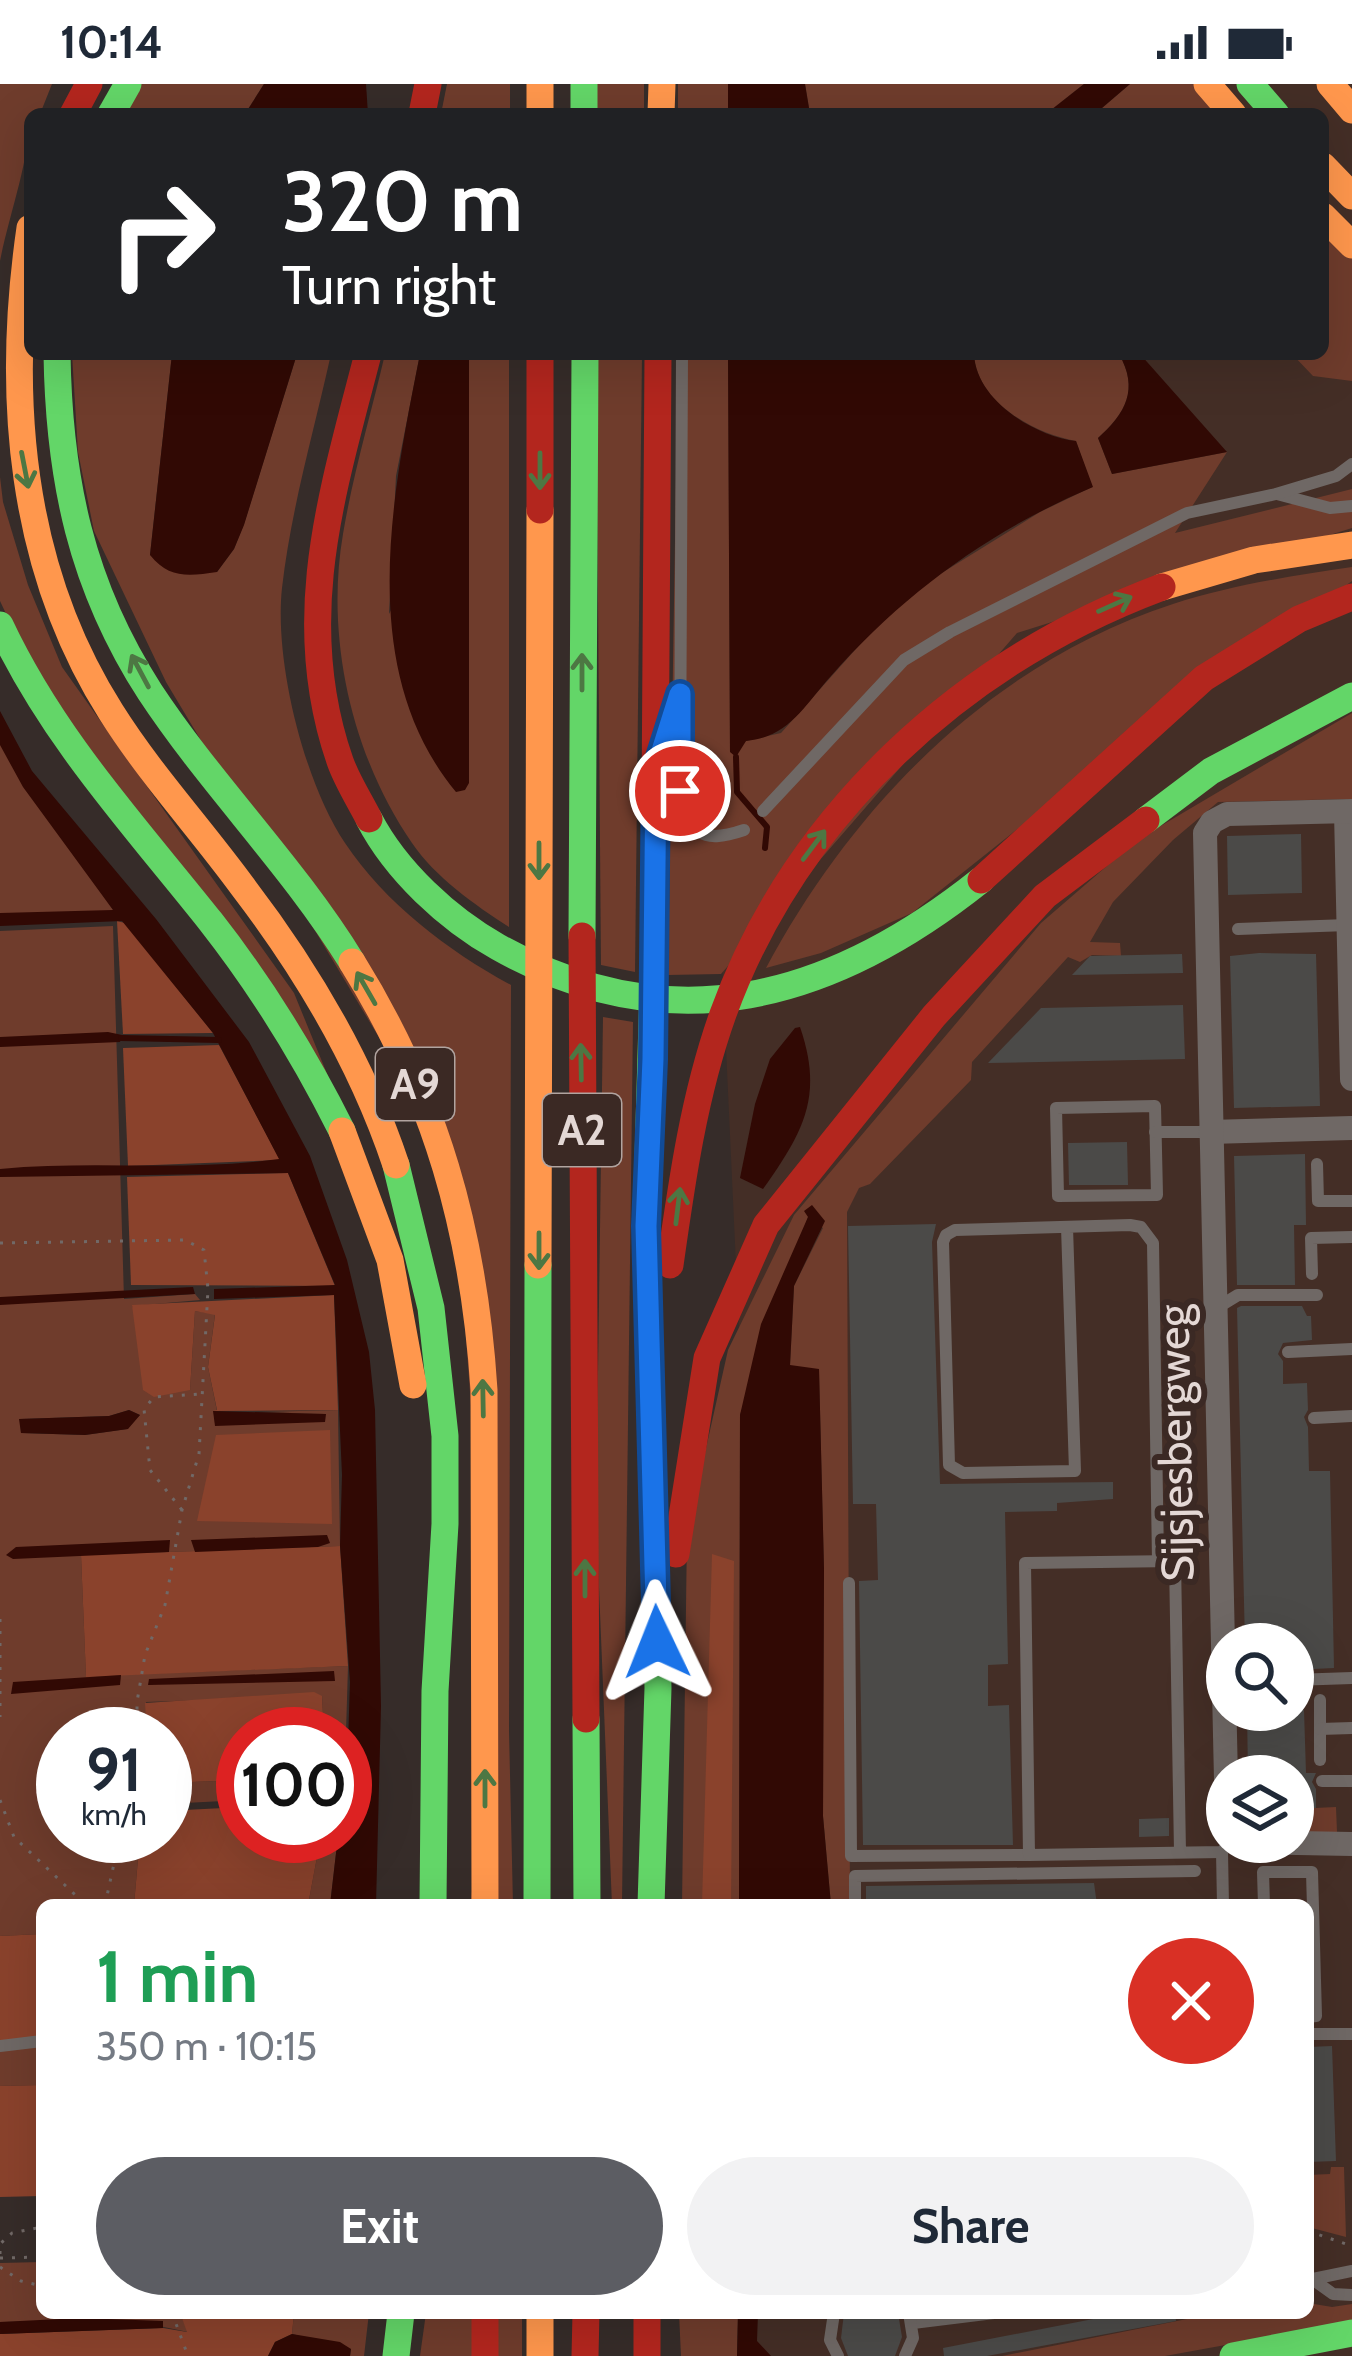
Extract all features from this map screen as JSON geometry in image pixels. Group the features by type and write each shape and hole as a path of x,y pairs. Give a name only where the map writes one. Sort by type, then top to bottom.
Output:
{"highway":[{"path":"1208,84 1228,108"},
{"path":"1250,84 1271,108"},
{"path":"1330,84 1352,110"},
{"path":"1329,171 1352,196"},
{"path":"1329,222 1352,245"},
{"name":"A9","path":"24,257 18,432 38,536 67,632 119,724 260,909 337,1028 387,1138 418,1235 432,1304 445,1435 436,1661 434,1899"},
{"name":"A9","path":"57,360 67,488 110,613 149,689 337,937 425,1103 456,1198 479,1308 484,1390 485,1899"},
{"path":"367,360 319,561 314,635 321,695 354,801 395,860 436,904 506,955 536,970 612,994 646,999 754,996 818,978 880,948 962,897 1188,688 1224,661 1290,621 1352,597"},
{"name":"A2","path":"537,1899 540,360"},
{"name":"A2","path":"584,360 581,1036 587,1899"},
{"name":"A2","path":"652,1405 646,1226 653,1059 658,360"},
{"path":"651,1899 658,1688 652,1405 684,1163 709,1058 752,946 804,856 879,766 933,716 1015,656 1130,597 1205,572 1352,544"},
{"path":"0,625 50,719 97,788 258,984 340,1124 370,1199 410,1355 436,1661"},
{"path":"658,1688 688,1461 707,1358 766,1225 934,1016 1045,896 1211,771 1352,696"},
{"path":"396,2356 400,2319"},
{"path":"485,2319 485,2356"},
{"path":"540,2319 540,2356"},
{"path":"585,2356 586,2319"},
{"path":"647,2319 647,2356"},
{"path":"1233,2356 1352,2333"}],"street":[{"name":"Sijsjesbergweg","path":"1225,1755 1204,842 1212,822 1227,814 1349,812"},
{"path":"1349,812 1352,1079"},
{"path":"1210,1132 1352,1128"},
{"path":"1314,1844 1352,1844"}],"lane":[{"path":"682,360 680,791 687,822 710,836 745,830"},
{"path":"763,811 904,659 1186,513 1276,494 1336,476 1352,464"},
{"path":"1276,494 1330,508 1352,506"},
{"path":"656,770 680,694"},
{"path":"1238,928 1348,925"},
{"path":"1155,1106 1155,1132 1157,1195 1058,1196 1056,1108 1155,1106"},
{"path":"1155,1132 1210,1132"},
{"path":"1317,1165 1318,1201 1352,1201"},
{"path":"1067,1227 1075,1472 957,1472 947,1459 943,1242 950,1232 974,1230 1067,1227 1136,1226 1151,1238 1158,1561"},
{"path":"1312,1274 1311,1238 1352,1237"},
{"path":"1214,1310 1238,1295 1317,1294"},
{"path":"1288,1352 1352,1348"},
{"path":"1314,1418 1352,1416"},
{"path":"1029,1855 1024,1563 1175,1561 1180,1852"},
{"path":"849,1583 851,1856 1206,1848"},
{"path":"1314,1679 1352,1678"},
{"path":"1320,1700 1320,1760"},
{"path":"1320,1729 1352,1728"},
{"path":"1322,1781 1352,1781"},
{"path":"1224,1899 1229,1863"},
{"path":"855,1899 855,1876 1195,1871"},
{"path":"1264,1899 1263,1873 1312,1871 1313,1899"},
{"path":"1314,1944 1314,2017"},
{"path":"1314,2035 1352,2034"},
{"path":"0,2046 36,2043"},
{"path":"1314,2280 1352,2271"},
{"path":"1314,2282 1333,2294 1352,2295"},
{"path":"833,2319 830,2340 838,2356"},
{"path":"905,2356 913,2338 911,2319"}],"path":[{"path":"0,1243 185,1240 204,1250 208,1289 199,1454 182,1510 165,1605 143,1667 139,1707"},
{"path":"182,1510 150,1470 144,1409 154,1397 203,1394"},
{"path":"0,1619 0,1718"},
{"path":"0,1800 14,1837 80,1899"},
{"path":"106,1899 114,1863"},
{"path":"36,2228 12,2234 0,2244 0,2256 36,2257"},
{"path":"1314,2233 1352,2246"},
{"path":"0,2267 36,2285"},
{"path":"174,2319 188,2356"}],"shaded area":[{"path":"0,84 52,84 42,108 24,108 24,162 0,261"},
{"path":"141,84 264,84 249,108 126,108"},
{"path":"264,84 366,84 368,108 249,108"},
{"path":"447,84 510,84 510,108 442,108"},
{"path":"596,84 644,84 644,108 596,108"},
{"path":"678,84 728,84 728,108 678,108"},
{"path":"681,84 1352,84 1352,2356 760,2356 748,2319 1314,2319 1314,1899 761,1899 763,1851 694,360 1329,360 1329,108 682,108"},
{"path":"728,84 805,84 809,108 728,108"},
{"path":"805,84 1084,84 1054,108 809,108"},
{"path":"1084,84 1130,84 1102,108 1054,108"},
{"path":"1130,84 1195,84 1215,108 1102,108"},
{"path":"1329,234 1352,258 1352,381 1313,376 1298,360 1329,360"},
{"path":"72,360 171,360 150,555 217,572 244,524 295,360 330,360 282,588 283,650 305,755 330,818 379,886 441,941 511,985 513,1899 471,1899 495,1732 453,1161 166,682 94,531 78,452"},
{"path":"171,360 295,360 244,525 217,572 180,574 150,555"},
{"path":"384,360 419,360 396,476 389,614 467,462 469,360 509,360 509,927 469,900 421,855 391,809 359,734 341,655 338,614 338,574 352,489"},
{"path":"419,360 469,360 469,783 456,792 424,744 404,692 393,637 392,522"},
{"path":"596,360 642,360 635,972 601,965"},
{"path":"678,360 728,360 730,752 746,741 781,733 871,632 924,584 1040,512 1092,487 1076,441 1043,431 1010,413 985,387 975,360 1122,360 1128,378 1126,400 1098,438 1112,474 1227,452 1175,533 1352,489 1352,528 1017,633 721,974 668,975"},
{"path":"728,360 975,360 985,386 1010,413 1043,432 1076,441 1093,487 1019,523 951,566 859,646 785,727 746,741 736,757 730,752"},
{"path":"1122,360 1145,360 1227,452 1112,474 1098,438 1126,400"},
{"path":"0,477 28,585 62,667 294,993 366,1169 35,675 0,601"},
{"path":"1352,567 1352,581 912,913 821,953 766,968 841,850 886,796 988,702 1045,663 1107,630 1173,604 1239,586"},
{"path":"0,711 32,771 156,919 249,1042 310,1156 347,1260 369,1352 375,1410 381,1706 376,1899 331,1899 335,1863 372,1863 372,1707 349,1707 334,1295 214,1299 214,1289 335,1285 288,1173 0,1177 0,1169 279,1159 213,1033 122,921 0,926 0,913 113,910 23,787 0,745"},
{"path":"1352,713 1352,799 1218,802 1113,902 1090,942 1120,943 1121,956 1092,955 1080,962 1068,957 972,1062 971,1080 870,1184 859,1188 847,1212 850,1899 830,1899 823,1816 819,1370 790,1366 794,1286 823,1228 808,1217 740,1415 739,1899 682,1899 687,1533 728,1350 794,1215 1041,923 1137,840"},
{"path":"0,738 114,911 0,915"},
{"path":"117,921 125,923 213,1033 123,1034"},
{"path":"113,926 124,1299 195,1294 200,1300 132,1306 190,1390 195,1311 215,1314 208,1367 217,1411 213,1412 325,1414 259,1412 338,1410 340,1546 81,1555 86,1676 348,1666 347,1707 323,1707 322,1696 146,1702 146,1707 36,1707 36,1863 138,1863 135,1899 36,1899 36,1934 0,1936 0,931","holes":["129,1410 140,1415 127,1429 85,1435 21,1433 20,1419 109,1416"]},
{"path":"603,1017 633,1022 622,1899 612,1899 596,1515"},
{"path":"800,1027 810,1074 806,1113 763,1189 740,1178 755,1104 770,1059"},
{"path":"122,1035 120,1042 0,1047 0,1037"},
{"path":"219,1045 280,1160 128,1166 123,1048"},
{"path":"288,1173 335,1286 131,1285 127,1177"},
{"path":"812,1205 825,1221 794,1286 790,1365 819,1369 823,1816 830,1899 739,1899 740,1415 761,1324 808,1217 804,1211"},
{"path":"193,1287 195,1294 0,1305 0,1297"},
{"path":"334,1295 338,1410 213,1411 217,1410 208,1367 215,1315 195,1311 190,1390 154,1397 143,1390 132,1305"},
{"path":"129,1410 140,1415 128,1429 85,1435 21,1433 19,1419 109,1416"},
{"path":"213,1411 326,1414 325,1422 215,1426"},
{"path":"330,1430 332,1524 197,1521 216,1435"},
{"path":"327,1535 330,1543 318,1547 195,1552 191,1540"},
{"path":"170,1540 169,1552 13,1559 6,1555 16,1547"},
{"path":"340,1546 348,1666 86,1677 81,1555"},
{"path":"712,1554 734,1561 731,1899 702,1899"},
{"path":"334,1671 335,1681 148,1685 149,1679"},
{"path":"121,1675 120,1685 11,1694 13,1682"},
{"path":"314,1692 322,1696 323,1707 216,1707 216,1781 192,1782 192,1707 145,1707 145,1703"},
{"path":"216,1781 216,1801 192,1803 192,1782"},
{"path":"1336,1807 1337,1832 1314,1833 1314,1808"},
{"path":"216,1808 216,1863 316,1863 309,1899 135,1899 138,1863 192,1863 192,1810"},
{"path":"316,1863 335,1863 331,1899 309,1899"},
{"path":"36,1934 36,2043 0,2046 0,1936"},
{"path":"36,2043 36,2085 0,2086 0,2046"},
{"path":"36,2085 36,2196 0,2197 0,2086"},
{"path":"1331,2167 1344,2167 1346,2237 1314,2229 1314,2175 1330,2174"},
{"path":"36,2262 36,2319 183,2319 188,2332 130,2320 0,2322 0,2263"},
{"path":"1314,2304 1352,2304 1352,2322 1165,2356 1002,2356 1187,2319 1314,2319"},
{"path":"182,2319 293,2319 292,2334 275,2342 268,2356 0,2356 0,2334 163,2328 187,2332"},
{"path":"293,2319 368,2319 364,2356 350,2356 351,2349 292,2334"},
{"path":"425,2319 522,2319 522,2356 420,2356"},
{"path":"679,2319 738,2319 737,2356 681,2356"},
{"path":"738,2319 758,2319 757,2341 771,2356 737,2356"},
{"path":"163,2321 163,2328 0,2334 0,2322"},
{"path":"292,2334 340,2342 351,2349 350,2356 268,2356 275,2342"}],"building":[{"path":"1301,834 1302,893 1228,895 1227,836"},
{"path":"1182,954 1183,973 1072,975 1090,956"},
{"path":"1316,954 1320,1106 1234,1108 1230,956"},
{"path":"1183,1005 1185,1059 988,1063 1041,1008"},
{"path":"1127,1142 1128,1185 1069,1185 1068,1143"},
{"path":"1305,1154 1306,1225 1294,1225 1295,1285 1237,1285 1234,1156"},
{"path":"936,1224 932,1242 940,1484 1113,1482 1113,1499 1057,1503 1057,1511 1005,1512 1008,1664 988,1665 988,1706 1009,1705 1013,1845 863,1845 859,1581 878,1580 876,1504 853,1504 848,1226"},
{"path":"1302,1306 1311,1316 1312,1340 1283,1343 1278,1354 1283,1361 1283,1384 1307,1383 1304,1417 1309,1471 1330,1471 1334,1668 1314,1669 1314,1623 1244,1623 1237,1308"},
{"path":"1247,1731 1305,1731 1305,1755 1248,1755"},
{"path":"1169,1818 1169,1836 1139,1837 1139,1819"},
{"path":"1094,1883 1096,1899 866,1899 866,1886"},
{"path":"1332,2046 1336,2161 1314,2162 1314,2047"},
{"path":"843,2319 899,2319 902,2337 895,2356 848,2356 841,2338"},
{"path":"1093,2319 1176,2321 987,2356 944,2356 943,2348"}],"waterway":[{"path":"736,757 737,792 767,827 765,848"},
{"path":"121,1038 219,1040"}],"traffic: fast":[{"path":"114,108 128,84"},
{"path":"584,84 584,108"},
{"path":"1250,84 1271,108"},
{"path":"57,360 63,444 78,530 126,652 174,727 352,962"},
{"path":"582,936 585,360"},
{"path":"0,625 70,743 265,997 342,1131"},
{"path":"1146,820 1211,771 1352,696"},
{"path":"369,819 408,875 479,936 563,977 626,995 688,1000 749,995 809,979 925,921 981,880"},
{"path":"651,1899 658,1688 646,1226 654,953"},
{"path":"396,1165 431,1308 445,1436 433,1899"},
{"path":"537,1899 538,1265"},
{"path":"586,1719 587,1899"},
{"path":"396,2356 400,2319"},
{"path":"1233,2356 1352,2333"}],"traffic: slow":[{"path":"540,84 540,108"},
{"path":"661,108 662,84"},
{"path":"1207,84 1228,108"},
{"path":"1330,84 1352,110"},
{"path":"1329,172 1352,196"},
{"path":"1329,222 1352,245"},
{"path":"24,282 20,353 27,478 56,599 80,656 142,757 227,865 311,985 367,1090 396,1165"},
{"path":"538,1265 540,510"},
{"path":"1162,587 1254,560 1352,545"},
{"path":"352,962 407,1064 428,1115 446,1167 471,1275 484,1390 485,1899"},
{"path":"342,1131 390,1260 413,1385"},
{"path":"540,2319 540,2356"}],"traffic: jam":[{"path":"76,108 89,84"},
{"path":"423,108 428,84"},
{"path":"366,360 330,507 318,607 326,709 343,768 369,819"},
{"path":"540,360 540,510"},
{"path":"654,953 658,360"},
{"path":"670,1265 690,1138 713,1045 755,941 795,873 842,810 896,753 955,702 1020,657 1089,618 1162,587"},
{"path":"981,880 1204,678 1299,619 1352,597"},
{"path":"676,1554 707,1358 766,1225 934,1016 1045,896 1146,820"},
{"path":"582,936 586,1719"},
{"path":"485,2319 485,2356"},
{"path":"585,2356 586,2319"},
{"path":"647,2319 647,2356"}],"route":[{"path":"657,1642 646,1226 656,770 680,694 680,791"}]}
